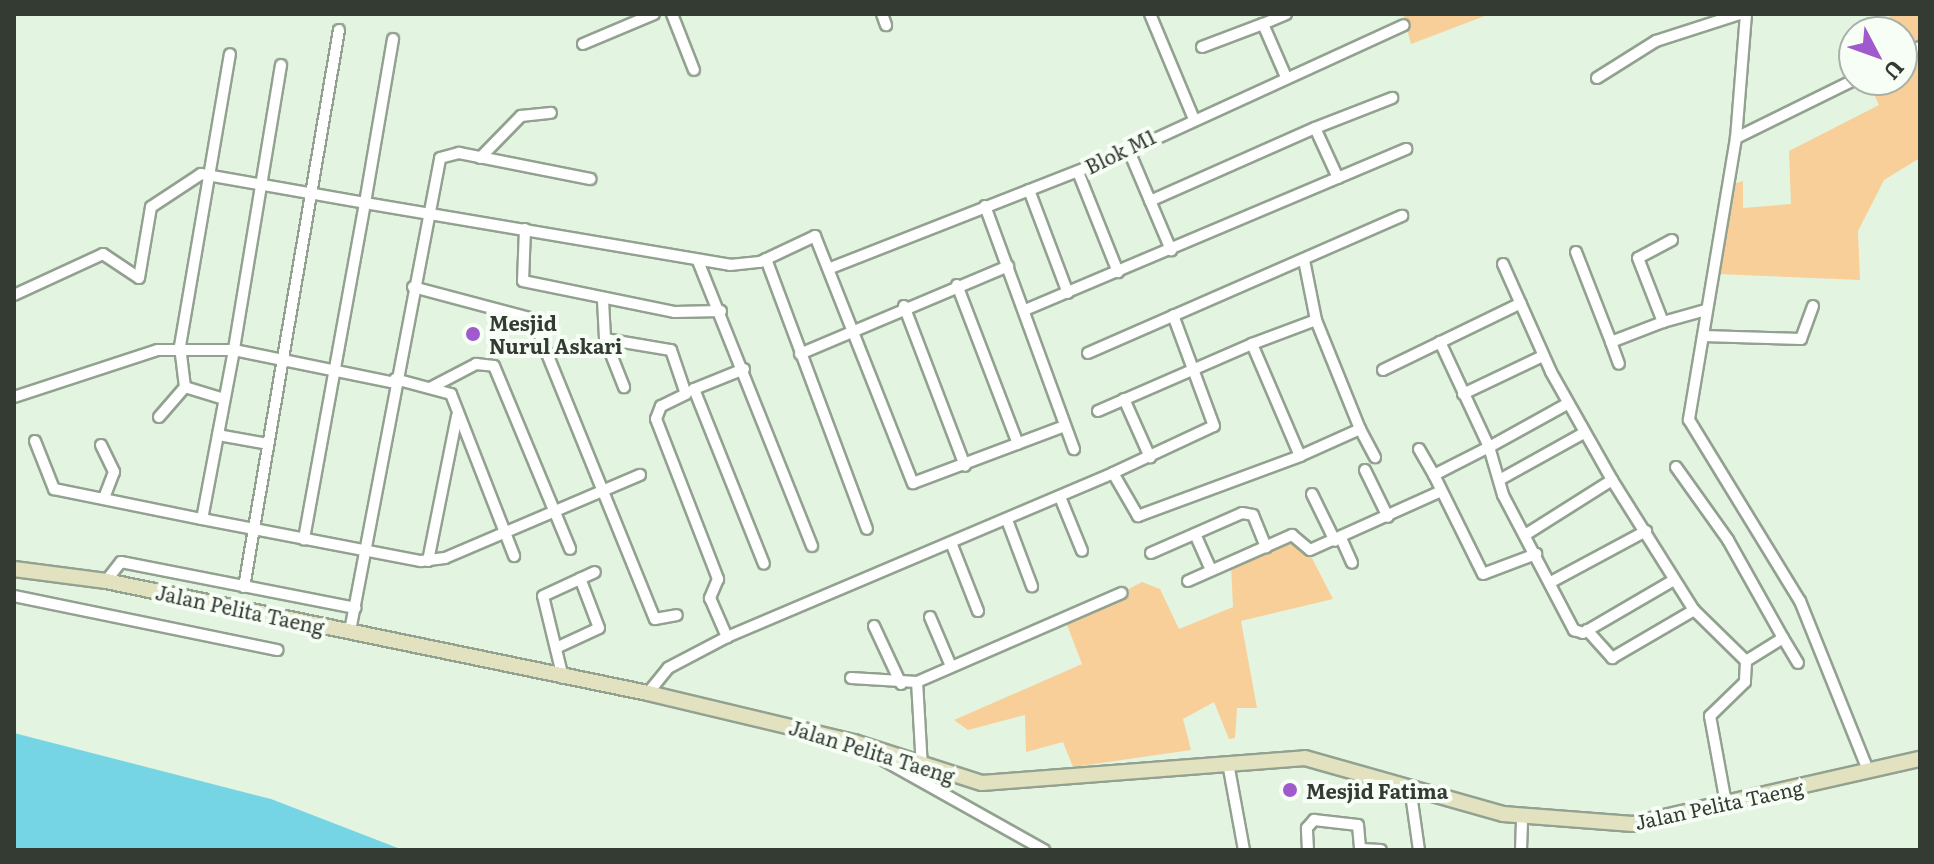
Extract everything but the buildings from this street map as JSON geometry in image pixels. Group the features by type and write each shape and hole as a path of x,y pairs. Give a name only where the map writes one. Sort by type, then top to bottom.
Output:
{"street":[{"path":"583,44 654,14"},
{"path":"672,14 694,70"},
{"path":"1150,14 1193,117"},
{"path":"1202,47 1286,14"},
{"path":"1597,78 1656,41 1740,14"},
{"path":"1746,14 1736,138 1706,310 1693,434 1800,601 1868,770"},
{"path":"1263,24 1286,77"},
{"name":"Blok M1","path":"833,267 1129,151 1193,117 1404,25"},
{"path":"244,587 339,30"},
{"path":"304,540 393,39"},
{"path":"159,417 185,387 180,346 230,54"},
{"path":"202,519 234,350 281,65"},
{"path":"1736,138 1838,88"},
{"path":"1150,201 1315,128 1392,98"},
{"path":"480,158 521,116 551,113"},
{"path":"1315,128 1338,178"},
{"path":"1025,310 1406,149"},
{"path":"1129,151 1171,250"},
{"path":"350,631 413,287 443,154 590,179"},
{"path":"1078,172 1118,272"},
{"path":"14,295 103,254 139,278 151,207 209,173 365,203 742,266 766,259 815,236 833,267 913,483 1065,426"},
{"path":"1029,190 1068,293"},
{"path":"985,206 1074,449"},
{"path":"1088,353 1402,216"},
{"path":"525,229 520,279 603,300 721,311"},
{"path":"1663,322 1638,258 1672,240"},
{"path":"1576,252 1619,364"},
{"path":"766,259 867,529"},
{"path":"1304,260 1316,320 1360,429 1375,457"},
{"path":"698,261 721,311 812,546"},
{"path":"1503,264 1567,404 1612,480 1694,610 1746,661 1745,682 1710,716 1726,803"},
{"path":"800,354 856,326 1008,266"},
{"path":"957,285 1018,444"},
{"path":"413,287 533,319 655,619 677,615"},
{"path":"603,300 605,339 624,387"},
{"path":"1383,370 1521,303"},
{"path":"904,306 965,466"},
{"path":"1703,336 1801,339 1813,306"},
{"path":"1611,342 1706,310"},
{"path":"648,693 668,668 727,637 952,545 1214,426 1173,315"},
{"path":"1098,411 1193,368 1316,320"},
{"path":"605,339 671,350 686,394 661,406 656,419 718,579 710,598 727,637"},
{"path":"1440,342 1489,447 1525,535 1574,630 1587,630 1674,580"},
{"path":"1252,344 1300,456"},
{"path":"14,397 180,346 234,350 432,387 451,394 514,556"},
{"path":"1463,394 1543,356"},
{"path":"432,387 476,364 494,366 570,549"},
{"path":"744,369 694,389 764,564"},
{"path":"185,387 224,399"},
{"path":"1124,399 1150,457"},
{"path":"1434,475 1567,404"},
{"path":"428,561 457,416"},
{"path":"1113,473 1138,516 1300,456 1360,429"},
{"path":"1501,479 1584,433"},
{"path":"218,435 268,444"},
{"path":"35,441 50,487 105,496 304,540 428,561 640,475"},
{"path":"101,445 114,472 105,496"},
{"path":"1419,449 1483,574 1536,554"},
{"path":"1676,467 1728,540 1798,663"},
{"path":"1365,470 1388,517"},
{"path":"1525,535 1612,480"},
{"path":"1188,581 1294,535 1308,549 1338,539 1441,491"},
{"path":"1312,494 1352,563"},
{"path":"1060,497 1082,551"},
{"path":"1151,553 1249,513 1266,547"},
{"path":"1007,520 1032,586"},
{"path":"1551,582 1646,531"},
{"path":"1195,534 1211,570"},
{"path":"952,545 978,611"},
{"path":"106,581 121,562 356,608"},
{"name":"Jalan Pelita Taeng","path":"14,569 106,581 350,631 563,680 648,693 854,742 922,768 982,783 1305,758 1522,818 1633,824 1920,759"},
{"path":"563,680 543,596 595,572"},
{"path":"556,648 599,628 580,578"},
{"path":"851,678 901,684 917,682 950,664 1122,593"},
{"path":"14,596 278,650"},
{"path":"1587,630 1612,658 1694,610"},
{"path":"930,617 950,664"},
{"path":"874,626 901,684"},
{"path":"1746,661 1783,638"},
{"path":"917,682 922,768"},
{"path":"854,742 1044,850"},
{"path":"1228,763 1241,847"},
{"path":"1410,787 1419,850"},
{"path":"1521,850 1522,818"},
{"path":"1308,850 1307,828 1314,820 1358,825 1360,849 1381,850"}],"shaded area":[{"path":"1403,14 1490,14 1411,44"},
{"path":"1920,14 1920,158 1884,180 1858,231 1860,280 1718,274 1736,183 1743,181 1743,208 1791,204 1789,151 1879,105 1875,96 1918,96 1918,16 1891,16"},
{"path":"1299,533 1333,599 1241,621 1257,708 1237,708 1235,738 1229,739 1214,702 1183,719 1191,750 1073,767 1063,742 1026,752 1025,715 968,730 954,720 1082,664 1066,622 1142,582 1160,589 1179,629 1233,607 1231,564"}],"water":[{"path":"14,733 271,799 403,850 14,850"}],"place":[{"name":"Mesjid Nurul Askari","path":"473,334"},
{"name":"Mesjid Fatima","path":"1290,790"}]}
